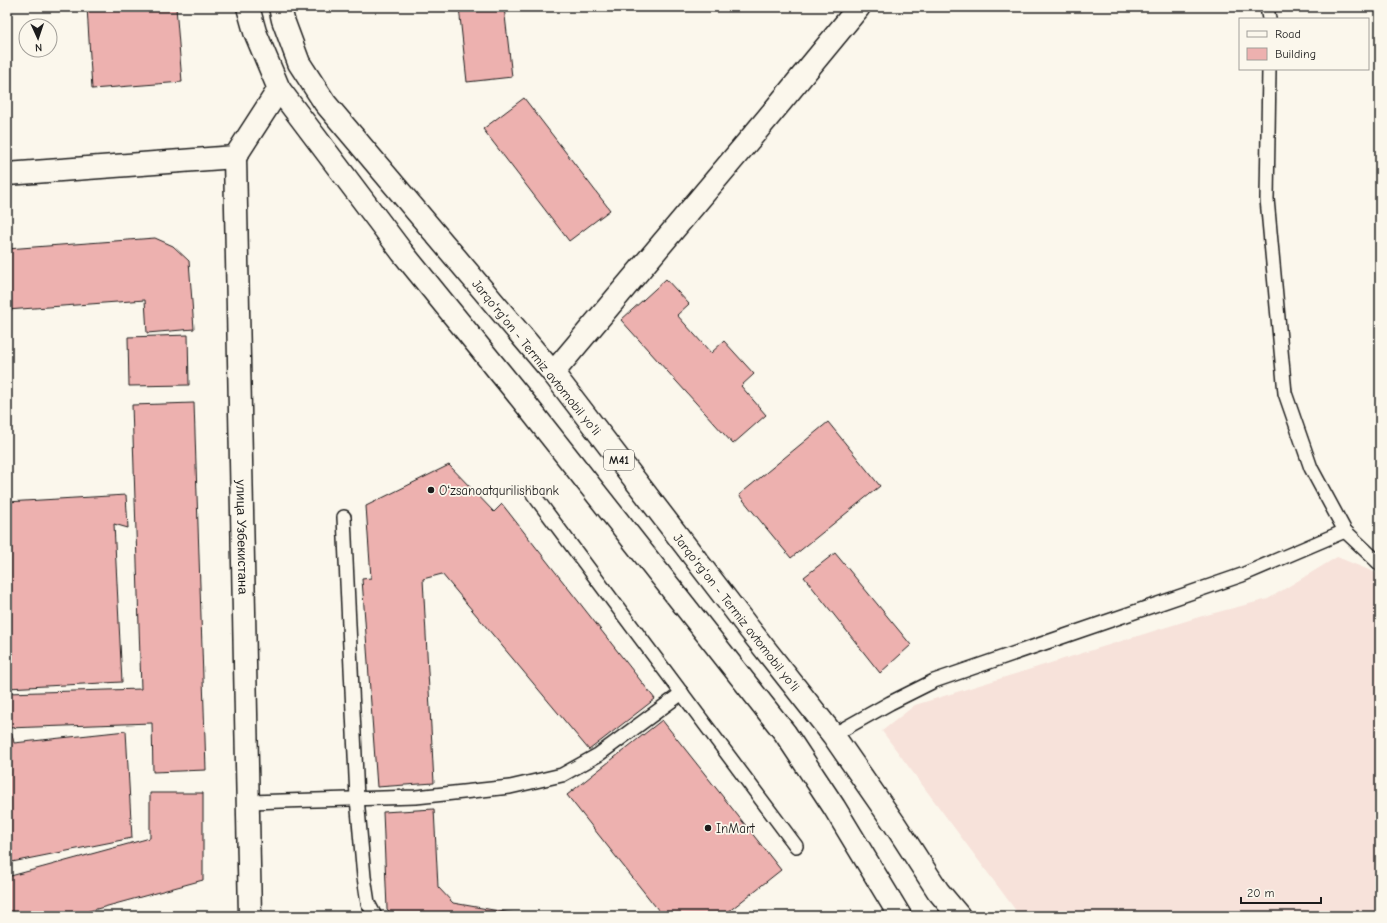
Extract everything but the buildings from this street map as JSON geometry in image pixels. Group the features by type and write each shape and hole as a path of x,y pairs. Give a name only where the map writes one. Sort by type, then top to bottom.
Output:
{"main road":[{"path":"248,7 255,32 279,90 402,252 529,409 785,733 834,807 900,916"},
{"name":"Jarqoʻrgʻon - Termiz avtomobil yoʻli","path":"280,7 283,20 299,63 325,104 553,373 750,630 833,735 894,823 938,891 959,916"},
{"path":"553,373 859,7"},
{"path":"7,174 235,157 279,90"},
{"name":"улица Узбекистана","path":"235,157 250,916"}],"lane":[{"path":"1267,7 1269,18"},
{"path":"1268,70 1267,199 1285,393 1311,468 1345,531 1380,564"},
{"path":"533,494 796,846"},
{"path":"344,517 357,798 364,878 368,903 374,916"},
{"path":"833,735 890,702 934,681 1242,575 1345,531"},
{"path":"247,802 416,797 502,788 562,775 598,755 682,693"}],"shaded area":[{"path":"1337,557 1374,572 1380,579 1380,916 1020,916 882,731 915,705 1199,617 1268,599"}],"place":[{"name":"Oʻzsanoatqurilishbank","path":"431,490"},
{"name":"InMart","path":"708,828"}]}
